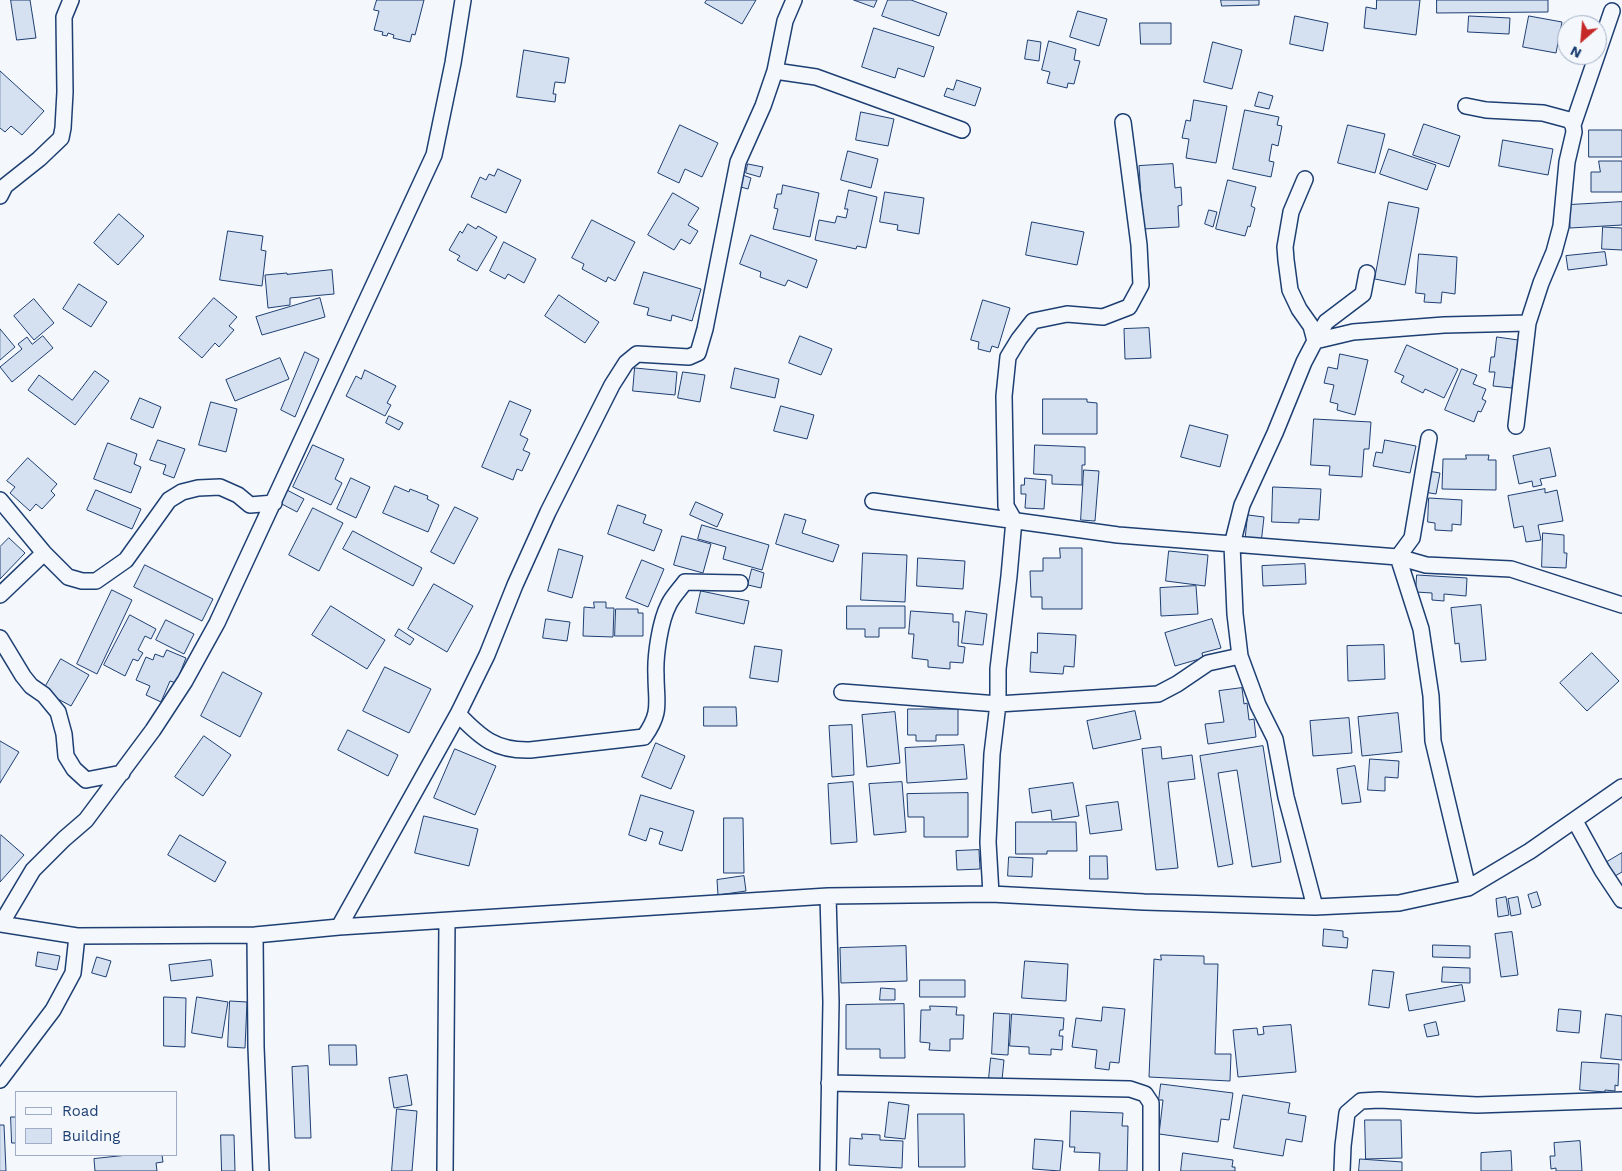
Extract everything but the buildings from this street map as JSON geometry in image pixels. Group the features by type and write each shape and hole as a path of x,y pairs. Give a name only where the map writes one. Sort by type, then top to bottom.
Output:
{"street":[{"path":"2,187 39,159 61,138 65,92 64,17 71,0"},
{"path":"463,0 453,63 434,155 217,623 185,681 153,730 86,820 33,870 0,924 77,936 255,934 340,926 447,921 828,896 991,894 1144,902 1315,907 1399,903 1468,888 1530,851 1622,787"},
{"path":"340,926 458,714 487,655 515,584 548,512 612,385 626,363 637,354 689,358 698,353 705,329 738,162 763,106 775,71 785,21 794,0"},
{"path":"1573,126 1612,11"},
{"path":"775,71 816,77 962,130"},
{"path":"1466,106 1486,110 1543,113 1569,120 1574,132 1566,170 1561,226 1554,252 1540,283 1528,323 1516,426"},
{"path":"991,894 988,842 992,754 998,704 998,669 1014,520 1006,506 1004,396 1008,357 1019,339 1033,322 1067,314 1103,317 1130,307 1141,285 1139,245 1123,122"},
{"path":"1305,179 1291,212 1285,246 1290,290 1299,309 1311,326 1315,341"},
{"path":"1315,907 1286,797 1274,739 1258,704 1240,656 1235,614 1232,545 1242,505 1276,433 1304,362 1326,322 1363,294 1366,273"},
{"path":"1315,341 1353,332 1444,325 1528,323"},
{"path":"1398,557 1412,538 1429,438"},
{"path":"0,500 68,577 82,581 96,581 126,560 169,500 182,492 198,488 220,487 238,495 250,505 274,503"},
{"path":"873,501 1118,535 1398,557 1426,565 1511,570 1622,605"},
{"path":"0,595 44,552"},
{"path":"1398,557 1421,629 1431,696 1433,741 1468,888"},
{"path":"458,714 477,734 498,746 513,750 530,750 644,737 656,718 658,698 656,675 661,627 669,603 685,582 740,582"},
{"path":"0,638 31,686 44,695 58,712 64,734 66,756 74,769 86,780 122,773"},
{"path":"842,692 998,704 1158,694 1177,684 1208,663 1240,656"},
{"path":"1575,821 1602,870 1622,900"},
{"path":"828,896 831,1002 828,1171"},
{"path":"445,1171 447,921"},
{"path":"255,934 256,1047 261,1171"},
{"path":"0,1080 53,1010 73,973 77,936"},
{"path":"829,1083 1130,1089 1144,1094 1151,1103 1151,1171"},
{"path":"1342,1171 1347,1114 1362,1101 1379,1100 1478,1105 1622,1100"}]}
